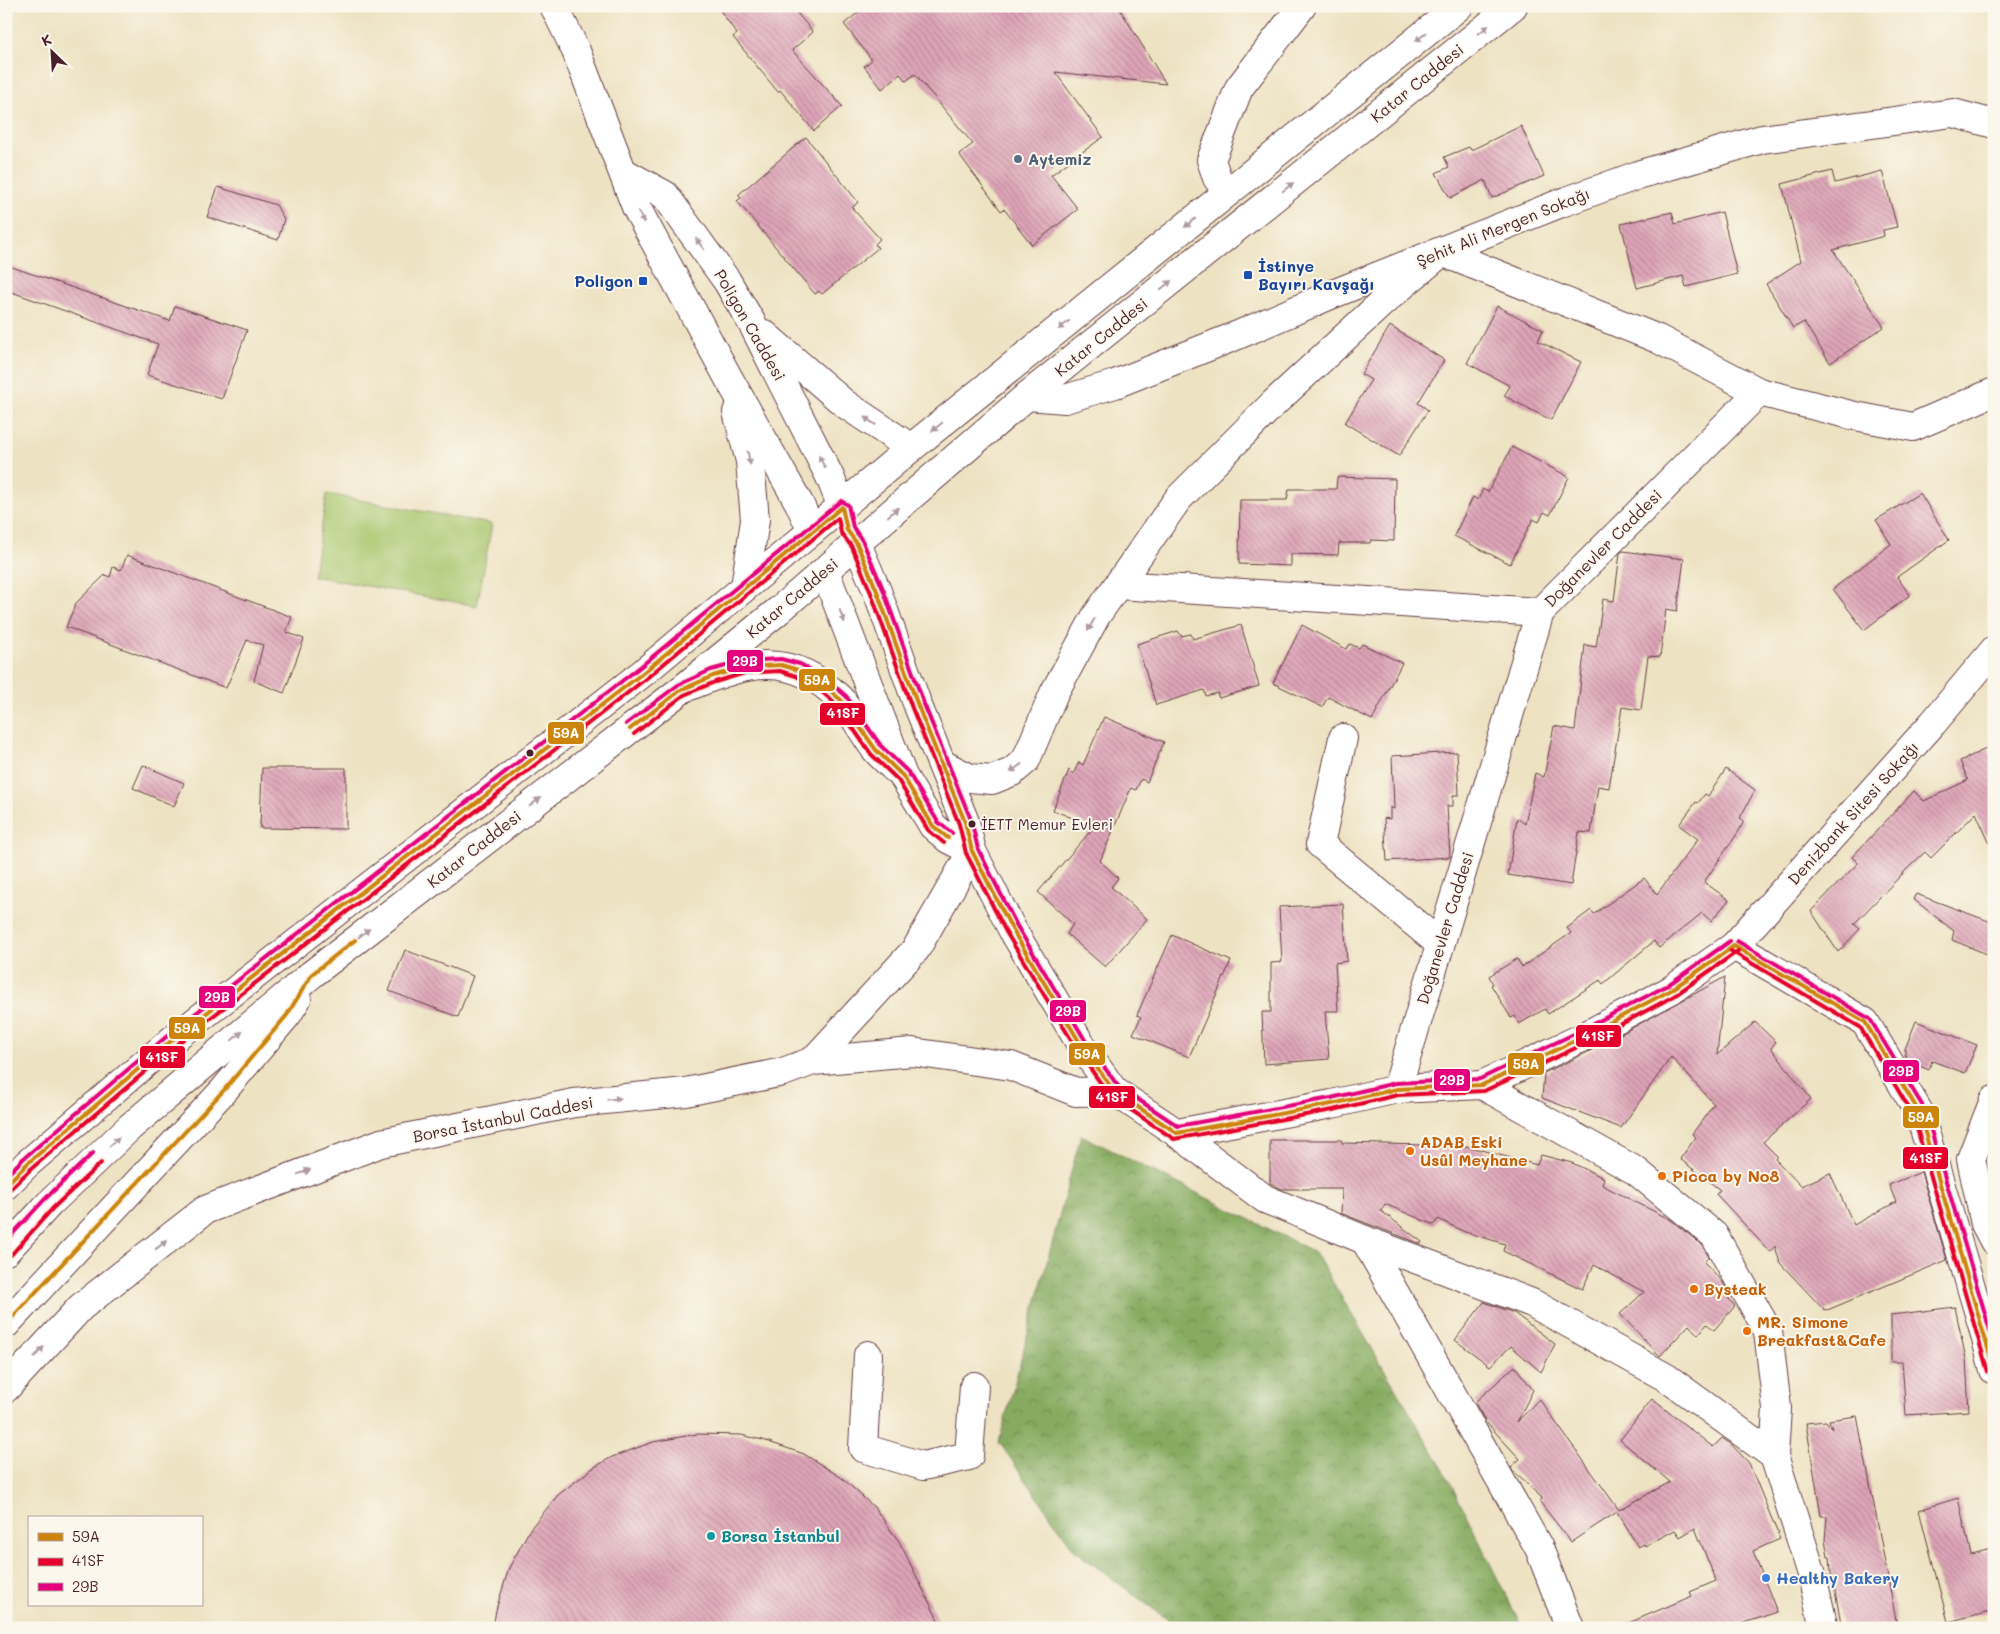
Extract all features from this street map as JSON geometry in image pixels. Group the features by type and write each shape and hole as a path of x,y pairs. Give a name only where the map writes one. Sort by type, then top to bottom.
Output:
{"street":[{"path":"554,6 576,51 636,207 799,504 812,532 903,776 933,826 948,839 972,851"},
{"path":"1250,218 1217,178 1210,160 1239,88 1302,6"},
{"name":"Katar Caddesi","path":"6,1185 27,1164 177,1036 644,672 911,448 1459,6"},
{"name":"Katar Caddesi","path":"6,1251 49,1204 130,1127 312,974 681,690 825,571 1027,396 1513,6"},
{"name":"Şehit Ali Mergen Sokağı","path":"1027,396 1065,399 1115,384 1561,203 1640,174 1762,139 1953,113 1994,124"},
{"name":"Poligon Caddesi","path":"623,172 665,195 727,281 753,325 830,477 842,507 847,530 856,544 877,591 918,706 964,822 972,851 1012,929 1083,1048 1114,1091"},
{"path":"942,764 970,778 992,780 1012,772 1026,760 1054,693 1096,616 1178,499 1274,403 1384,301 1442,252 1658,339 1759,392 1855,416 1914,427 1994,392"},
{"path":"753,325 844,404 911,448"},
{"path":"728,377 750,461 754,491 755,520 745,587"},
{"name":"Doğanevler Caddesi","path":"1396,1088 1540,612 1759,392"},
{"path":"1118,585 1540,612"},
{"name":"Denizbank Sitesi Sokağı","path":"1482,1085 1579,1039 1671,990 1734,946 1933,723 1982,679 1994,650"},
{"path":"681,690 712,676 744,667 781,665 798,670 820,682 840,700 876,750 903,776"},
{"path":"1342,738 1320,844 1440,944"},
{"name":"Borsa İstanbul Caddesi","path":"6,1388 81,1307 205,1210 381,1142 574,1102 686,1092 783,1072 813,1061 916,950 972,851"},
{"path":"1734,946 1866,1022 1918,1112 1994,1370"},
{"path":"6,1324 224,1090 287,1015 312,974"},
{"path":"813,1061 912,1052 1011,1066 1076,1092 1114,1091 1177,1133 1265,1199 1365,1240 1532,1303 1667,1378 1774,1456"},
{"path":"1177,1133 1332,1104 1396,1088 1482,1085 1636,1171 1714,1235 1768,1331 1777,1408 1774,1456 1811,1571 1824,1628"},
{"path":"1994,1100 1971,1160 1985,1224 1994,1242"},
{"path":"1940,1188 1975,1177"},
{"path":"1365,1240 1539,1548 1570,1628"},
{"path":"868,1355 863,1448 923,1466 969,1456 974,1386"}],"green space":[{"path":"327,494 492,524 477,606 313,576"},
{"path":"1081,1135 1315,1252 1446,1474 1522,1628 1176,1628 1175,1625 1076,1552 999,1442"}],"building":[{"path":"717,6 791,6 813,32 792,50 842,106 814,131 780,90 778,92 733,37 737,34"},
{"path":"866,6 1118,6 1166,84 1055,72 1103,137 1051,175 1078,209 1032,245 1004,209 1001,211 959,154 973,144 915,74 906,81 900,74 882,89 864,66 872,60 844,24"},
{"path":"1521,126 1544,176 1492,198 1485,180 1450,198 1436,173 1449,167 1444,157 1469,147 1471,150"},
{"path":"806,137 858,202 852,208 880,239 875,244 878,248 822,294 819,291 815,294 737,201 741,198 738,195"},
{"path":"1832,171 1835,183 1882,171 1897,227 1883,230 1884,236 1833,250 1884,327 1830,363 1804,322 1793,328 1766,284 1801,261 1782,184"},
{"path":"218,187 276,205 284,219 278,240 207,217"},
{"path":"1672,212 1675,224 1722,212 1737,274 1686,287 1683,276 1637,288 1621,224"},
{"path":"6,265 170,321 175,306 247,330 222,399 147,375 158,344 6,290"},
{"path":"1497,306 1543,330 1538,341 1581,362 1551,420 1504,396 1510,386 1467,363"},
{"path":"1390,326 1444,360 1418,403 1428,410 1399,456 1345,423 1371,380 1361,374"},
{"path":"1512,447 1569,477 1550,515 1544,512 1539,522 1533,519 1510,564 1454,536 1473,497 1478,500 1483,489 1488,492"},
{"path":"1337,477 1395,479 1394,541 1371,540 1370,543 1339,543 1338,555 1291,554 1291,566 1239,564 1240,500 1287,500 1289,489 1336,489"},
{"path":"1920,493 1949,540 1897,577 1910,595 1864,630 1833,589 1891,544 1876,520"},
{"path":"1623,551 1684,559 1677,611 1666,609 1660,657 1648,656 1641,710 1622,707 1609,788 1598,786 1591,833 1579,832 1571,885 1508,875 1517,818 1525,824 1535,773 1544,777 1554,726 1575,730 1585,645 1596,647 1603,599 1614,601 1620,553"},
{"path":"127,555 292,617 286,632 304,639 284,693 254,681 263,645 247,640 226,688 66,627 76,603 105,575 110,577 113,567 121,570"},
{"path":"1241,625 1259,686 1219,698 1217,693 1206,696 1204,690 1156,705 1137,644 1178,631 1181,636 1191,634 1193,639"},
{"path":"1302,625 1346,649 1350,644 1359,648 1362,644 1402,663 1372,720 1328,697 1322,707 1273,683"},
{"path":"1104,717 1164,742 1147,782 1141,779 1136,790 1131,788 1100,861 1118,878 1111,887 1147,919 1105,967 1067,934 1073,924 1038,892 1094,827 1053,810 1069,770 1073,774 1079,762 1083,765"},
{"path":"1988,748 1994,764 1994,853 1976,813 1931,858 1925,852 1907,869 1854,924 1860,929 1838,952 1811,911 1858,863 1852,857 1914,791 1924,801 1968,780 1960,761"},
{"path":"1457,752 1459,795 1453,795 1453,806 1447,806 1450,857 1387,861 1384,818 1390,819 1390,807 1394,809 1392,756"},
{"path":"143,765 184,783 174,806 133,788"},
{"path":"262,768 346,768 346,829 260,828"},
{"path":"1726,769 1755,790 1740,818 1744,821 1739,831 1704,882 1729,900 1711,921 1702,913 1659,948 1654,941 1603,984 1600,980 1548,1014 1545,1009 1519,1024 1515,1016 1511,1018 1491,985 1493,984 1489,976 1517,959 1522,967 1571,933 1567,928 1591,910 1594,914 1644,878 1657,894 1698,839 1679,825 1696,802 1698,803 1705,794 1708,796"},
{"path":"1916,894 1994,923 1994,957 1952,940 1954,931 1913,899"},
{"path":"1343,904 1347,961 1335,963 1338,1011 1325,1011 1329,1059 1264,1064 1262,1012 1271,1012 1271,963 1282,962 1279,907"},
{"path":"1172,935 1231,961 1189,1057 1133,1034 1141,1017 1137,1015"},
{"path":"405,950 473,976 458,1017 389,991"},
{"path":"1725,977 1717,1055 1755,1022 1776,1042 1771,1048 1811,1099 1763,1142 1777,1156 1775,1159 1801,1186 1830,1173 1854,1225 1896,1202 1889,1185 1921,1172 1947,1260 1825,1311 1780,1263 1775,1246 1770,1252 1716,1194 1720,1190 1680,1159 1696,1137 1692,1134 1714,1104 1671,1057 1621,1128 1542,1098 1544,1073 1586,1053"},
{"path":"1916,1021 1977,1045 1965,1073 1932,1061 1929,1070 1910,1062 1905,1055 1905,1049"},
{"path":"1270,1140 1342,1140 1342,1143 1466,1146 1537,1165 1541,1155 1572,1163 1604,1178 1602,1185 1671,1220 1702,1245 1709,1257 1704,1262 1722,1281 1728,1291 1725,1294 1735,1306 1714,1330 1707,1324 1698,1335 1689,1325 1660,1356 1620,1314 1644,1292 1594,1265 1582,1289 1503,1251 1505,1244 1465,1232 1438,1219 1434,1225 1385,1204 1381,1211 1422,1242 1421,1244 1341,1213 1342,1189 1282,1189 1270,1183"},
{"path":"1484,1302 1514,1313 1555,1344 1541,1372 1511,1346 1490,1366 1455,1340"},
{"path":"1955,1307 1966,1359 1969,1411 1906,1415 1902,1362 1891,1362 1891,1315"},
{"path":"1515,1366 1533,1390 1517,1422 1539,1399 1619,1510 1670,1482 1620,1440 1652,1399 1713,1447 1722,1438 1731,1444 1749,1463 1780,1539 1753,1551 1777,1612 1730,1628 1617,1628 1692,1596 1690,1592 1716,1581 1695,1528 1680,1537 1675,1530 1645,1546 1644,1544 1638,1547 1617,1512 1571,1542 1540,1502 1542,1498 1513,1471 1511,1467 1520,1459 1485,1421 1475,1402"},
{"path":"1857,1416 1897,1625 1883,1628 1842,1628 1834,1586 1832,1587 1830,1556 1828,1556 1825,1540 1827,1516 1821,1516 1806,1423 1826,1421 1832,1429 1829,1420"},
{"name":"Borsa İstanbul","path":"697,1434 741,1435 763,1440 804,1454 842,1478 874,1507 900,1543 942,1628 493,1628 496,1610 509,1568 530,1529 558,1495 593,1468 612,1457 653,1442"},
{"path":"1958,1498 1971,1555 1994,1549 1994,1610 1948,1622 1919,1510"}],"transit line":[{"name":"29B","path":"6,1176 23,1159 173,1031 640,667 841,501 848,505 853,527 863,542 883,589 924,704 971,820 978,849 1017,926 1088,1045 1118,1086 1178,1126 1331,1098 1396,1083 1480,1079 1576,1033 1668,985 1730,941"},
{"name":"59A","path":"6,1185 27,1164 177,1036 644,672 842,507 847,530 857,544 877,591 918,706 965,822 972,851 1012,929 1083,1048 1114,1091 1177,1133 1332,1104 1397,1089 1482,1085 1579,1039 1671,990 1734,946"},
{"name":"41SF","path":"10,1189 181,1041 648,677 838,518 841,533 852,547 871,593 912,708 959,824 966,853 1006,932 1078,1051 1109,1095 1174,1139 1333,1110 1398,1095 1484,1091 1582,1045 1674,996 1738,951"},
{"name":"29B","path":"626,724 678,685 711,670 744,661 781,659 800,664 824,677 846,696 881,746 908,772 938,822 952,833"},
{"name":"59A","path":"630,729 681,690 713,676 744,667 781,665 798,670 820,682 841,700 876,750 903,776 933,826 948,838"},
{"name":"41SF","path":"634,734 684,695 715,682 745,673 780,671 796,676 816,687 836,704 871,754 898,780 928,830 944,843"},
{"name":"59A","path":"6,1324 224,1090 287,1015 312,974 355,940"},
{"name":"29B","path":"1737,941 1870,1019 1925,1110 1994,1344"},
{"name":"59A","path":"1734,946 1865,1022 1919,1112 1994,1369"},
{"name":"41SF","path":"1731,951 1860,1027 1913,1115 1988,1372"},
{"name":"29B","path":"6,1241 45,1199 93,1153"},
{"name":"41SF","path":"11,1255 53,1208 101,1163"}],"place":[{"name":"Aytemiz","path":"1018,159"},
{"name":"İstinye Bayırı Kavşağı","path":"1248,275"},
{"name":"Poligon","path":"643,281"},
{"name":"İETT Memur Evleri","path":"972,824"},
{"name":"ADAB Eski Usûl Meyhane","path":"1410,1151"},
{"name":"Picca by No8","path":"1662,1176"},
{"name":"Bysteak","path":"1694,1289"},
{"name":"MR. Simone Breakfast&Cafe","path":"1747,1331"},
{"name":"Borsa İstanbul","path":"711,1536"},
{"name":"Healthy Bakery","path":"1766,1578"}]}
